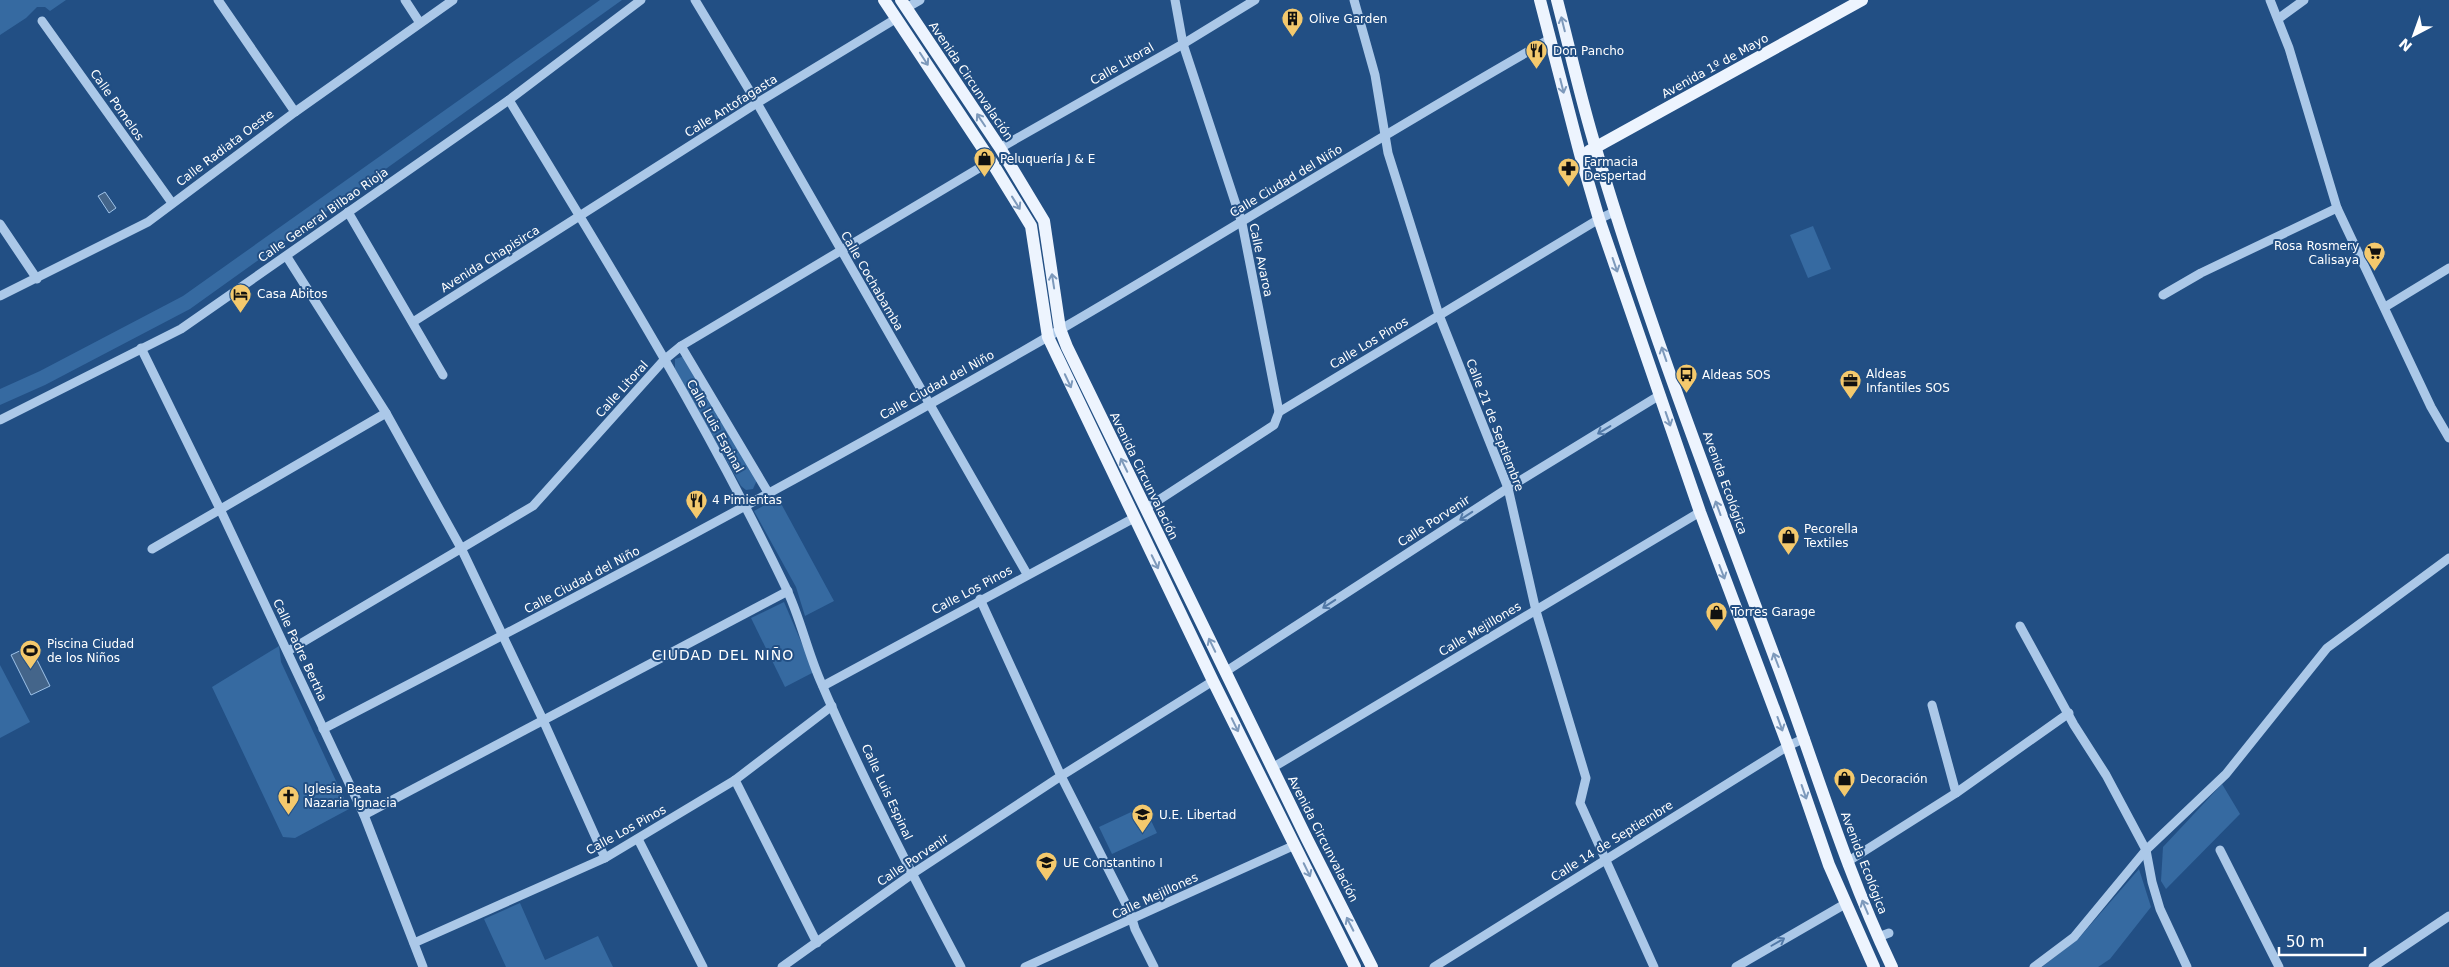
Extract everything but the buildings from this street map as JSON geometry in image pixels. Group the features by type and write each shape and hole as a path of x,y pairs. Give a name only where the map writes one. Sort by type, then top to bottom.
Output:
{"main road":[{"path":"884,0 991,161 1031,226 1048,337 1213,681 1355,967"},
{"path":"1540,0 1599,219 1700,512 1845,904 1874,967"},
{"name":"Avenida Ecológica","path":"1557,0 1596,149 1716,502 1805,738 1847,862 1883,935 1892,967"},
{"name":"Avenida 1º de Mayo","path":"1580,154 1596,149 1862,0"},
{"name":"Avenida Circunvalación","path":"904,4 1000,148 1044,221 1060,330 1067,347 1272,768 1372,967"}],"street":[{"path":"218,0 295,112"},
{"path":"405,0 420,23"},
{"name":"Calle Radiata Oeste","path":"0,296 148,222 295,112 453,0"},
{"name":"Calle General Bilbao Rioja","path":"0,420 181,329 287,257 348,212 509,100 641,0"},
{"name":"Calle Cochabamba","path":"695,0 757,103 1027,574"},
{"path":"904,4 920,0"},
{"name":"Calle Avaroa","path":"1175,0 1183,44 1242,223 1279,412"},
{"name":"Calle Litoral","path":"1000,148 1183,44 1255,0"},
{"name":"Calle 21 de Septiembre","path":"1354,0 1375,75 1388,153 1439,315 1508,488 1536,611 1586,778 1580,803 1654,967"},
{"path":"2270,0 2289,48 2337,208 2431,406 2449,438"},
{"path":"2278,18 2304,0"},
{"name":"Calle Antofagasta","path":"580,217 757,103 897,18"},
{"name":"Calle Pomelos","path":"42,21 172,203"},
{"name":"Calle Ciudad del Niño","path":"322,729 769,494 1048,337 1550,39"},
{"name":"Calle Luis Espinal","path":"509,100 664,360 745,506 788,591 822,686 912,874 961,967"},
{"name":"Calle Litoral","path":"288,651 533,506 664,360 681,346 991,161"},
{"path":"2163,295 2201,273 2337,208"},
{"path":"348,212 443,375"},
{"name":"Calle Los Pinos","path":"1145,509 1274,425 1279,412 1599,219 1616,212"},
{"name":"Avenida Chapisirca","path":"413,322 580,217"},
{"path":"0,224 37,279"},
{"path":"287,257 386,413 461,548 543,720 605,858"},
{"path":"2385,307 2449,268"},
{"name":"Calle Luis Espinal","path":"681,346 769,494"},
{"name":"Calle Padre Bertha","path":"141,348 288,651 322,729 364,815 424,967"},
{"name":"Calle Porvenir","path":"1225,672 1508,488 1660,395"},
{"path":"152,549 386,413"},
{"name":"Calle Mejillones","path":"1272,768 1700,512"},
{"name":"Calle Los Pinos","path":"822,686 980,599 1134,518"},
{"path":"2034,967 2074,937 2146,850 2226,774 2327,648 2449,558"},
{"path":"364,815 788,591"},
{"path":"980,599 1061,776 1133,920 1154,967"},
{"path":"2020,626 2069,713 2074,726 2106,775 2146,850 2152,882 2160,909 2187,967"},
{"name":"Calle Porvenir","path":"782,967 912,874 1061,776 1213,681"},
{"path":"1932,705 1956,793"},
{"name":"Calle Los Pinos","path":"414,943 605,858 735,780 832,706"},
{"path":"1847,862 1956,793 2069,713"},
{"name":"Calle 14 de Septiembre","path":"1434,967 1788,746 1805,738"},
{"path":"735,780 817,943"},
{"path":"638,839 703,967"},
{"name":"Calle Mejillones","path":"1025,967 1133,920 1295,845"},
{"path":"2220,850 2279,967"},
{"path":"1736,967 1845,904"},
{"path":"2373,967 2449,916"}],"shaded area":[{"path":"0,0 66,0 50,11 45,7 37,7 26,18 0,35"},
{"path":"600,0 622,0 190,309 45,385 0,405 0,389 40,371 183,296"},
{"path":"105,192 116,208 109,213 98,196"},
{"path":"1813,226 1831,269 1808,278 1790,235"},
{"path":"685,356 757,480 753,489 746,490 741,486 675,369 675,359"},
{"path":"778,498 834,601 805,616 796,587 754,511"},
{"path":"784,602 814,672 785,687 751,618"},
{"name":"Piscina Ciudad de los Niños","path":"30,646 50,686 31,695 11,655"},
{"path":"279,646 281,662 349,809 295,838 283,837 212,687"},
{"path":"0,665 30,722 0,738"},
{"path":"2222,784 2240,814 2166,889 2161,881 2163,847"},
{"path":"1144,806 1157,833 1112,854 1099,827"},
{"path":"2139,869 2151,907 2110,959 2098,967 2042,967 2079,938"},
{"path":"520,903 545,960 598,936 613,967 506,967 484,919"}],"place":[{"name":"Olive Garden","path":"1293,38"},
{"name":"Don Pancho","path":"1537,70"},
{"name":"Peluquería J & E","path":"984,178"},
{"name":"Farmacia Despertad","path":"1568,188"},
{"name":"Rosa Rosmery Calisaya","path":"2375,272"},
{"name":"Casa Abitos","path":"241,313"},
{"name":"Aldeas SOS","path":"1686,394"},
{"name":"Aldeas Infantiles SOS","path":"1850,400"},
{"name":"4 Pimientas","path":"696,519"},
{"name":"Pecorella Textiles","path":"1788,555"},
{"name":"Torres Garage","path":"1716,631"},
{"name":"Piscina Ciudad de los Niños","path":"31,670"},
{"name":"Decoración","path":"1844,798"},
{"name":"Iglesia Beata Nazaria Ignacia","path":"288,815"},
{"name":"U.E. Libertad","path":"1143,834"},
{"name":"UE Constantino I","path":"1047,882"}],"district":[{"name":"CIUDAD DEL NIÑO","path":"723,655"}]}
